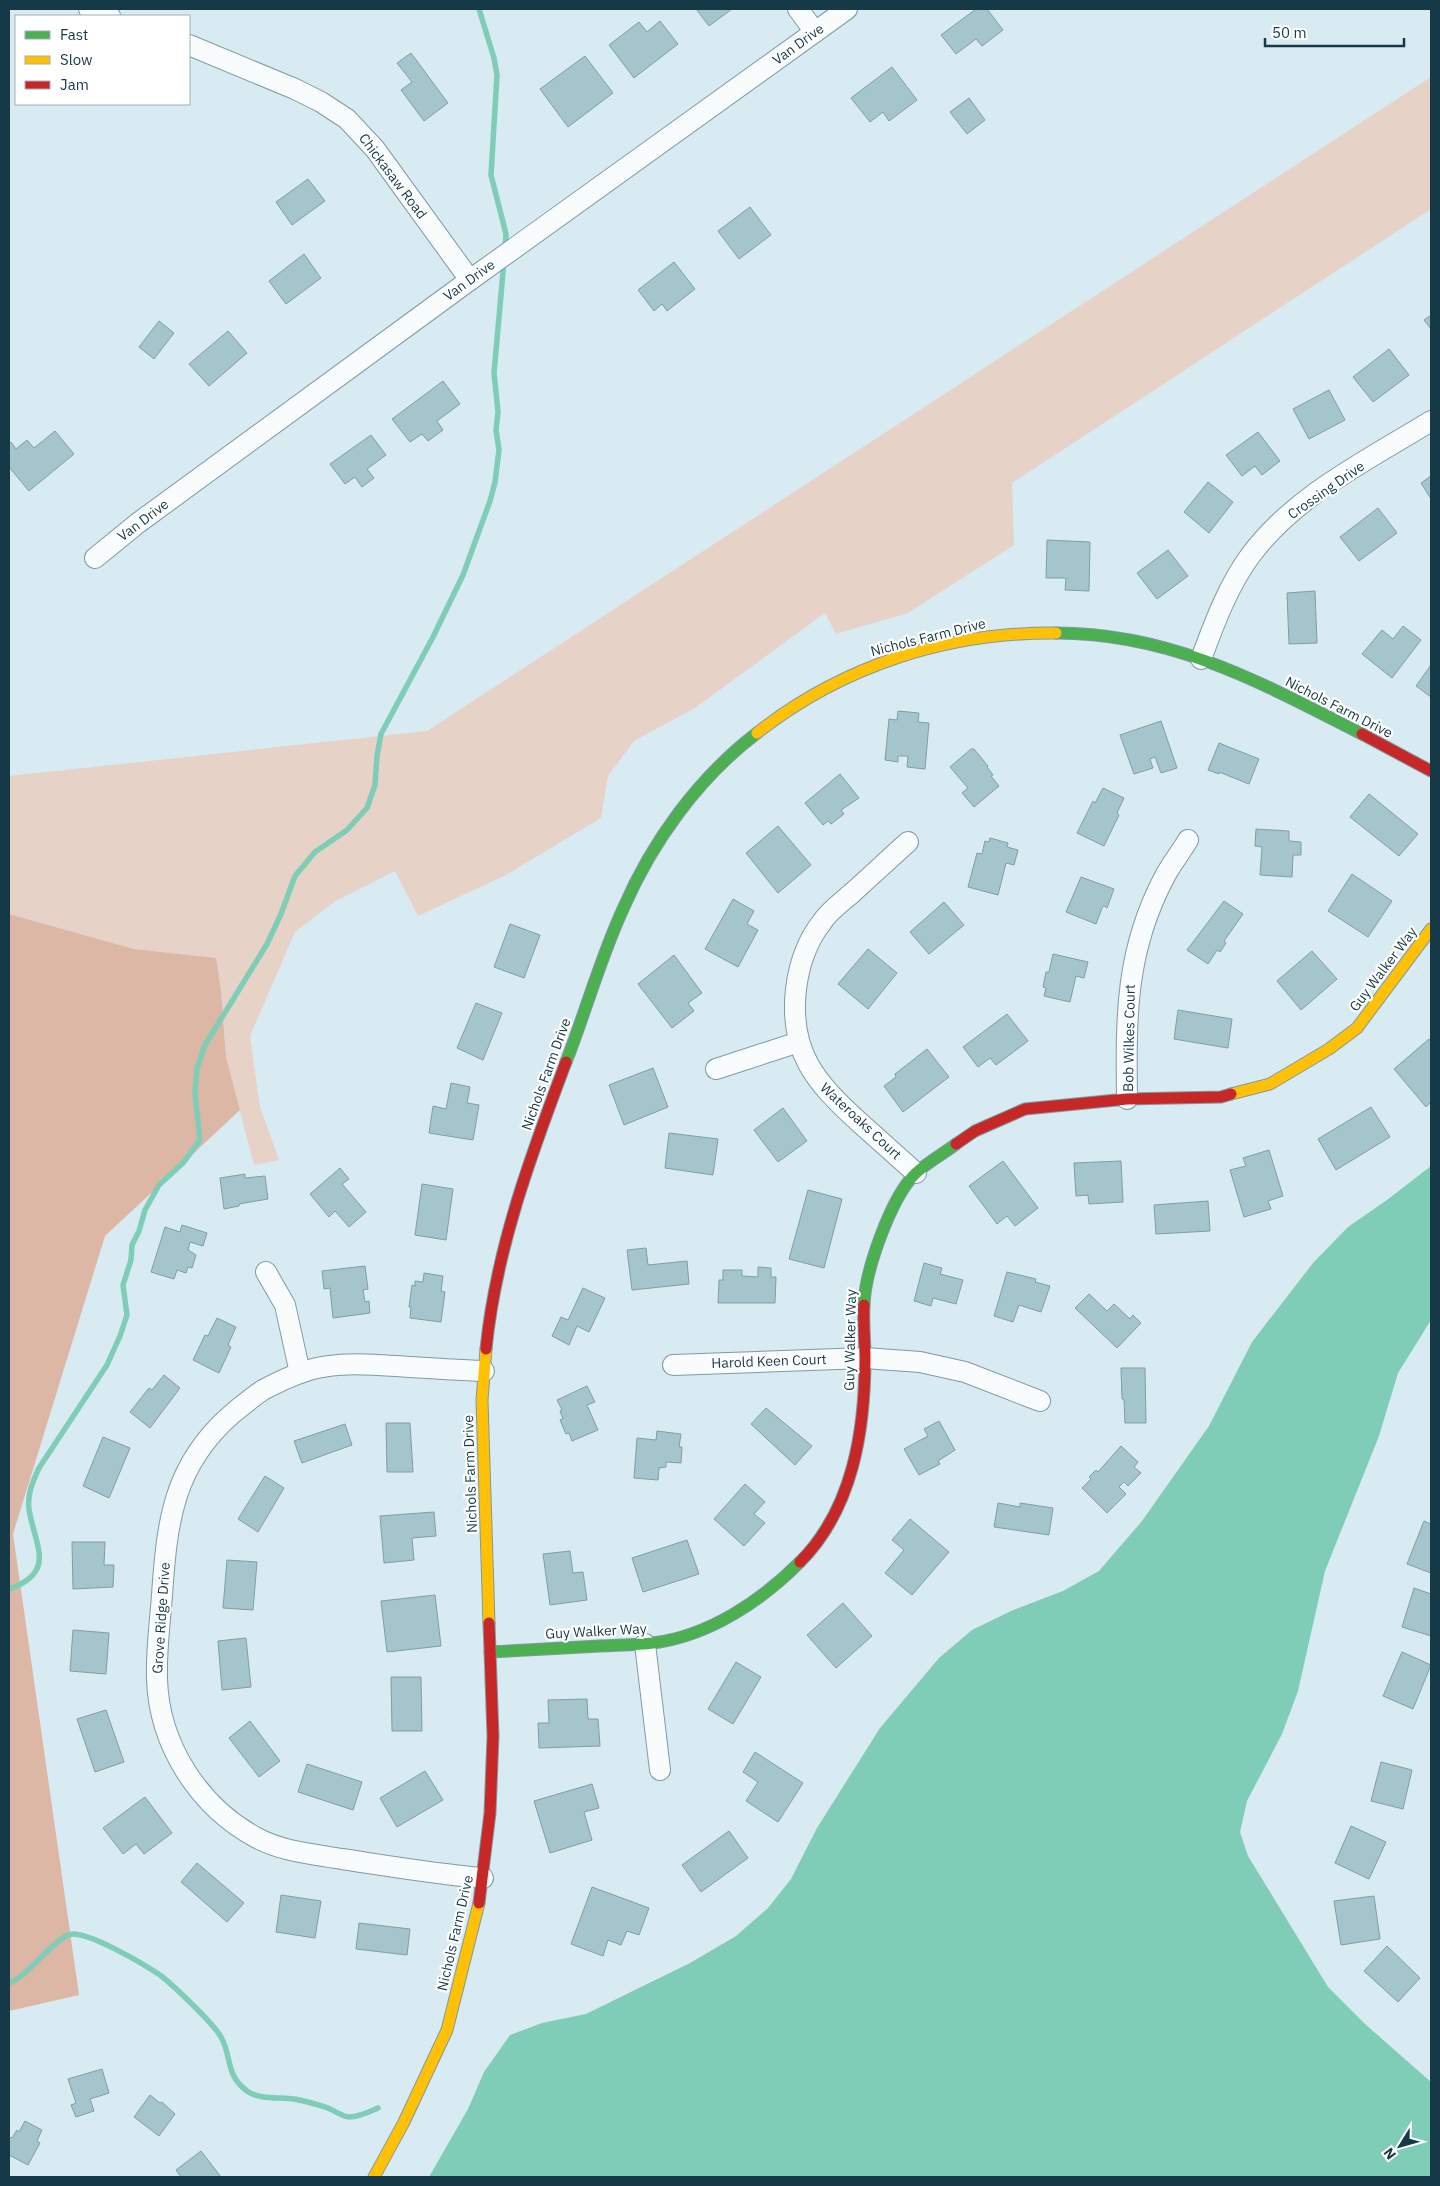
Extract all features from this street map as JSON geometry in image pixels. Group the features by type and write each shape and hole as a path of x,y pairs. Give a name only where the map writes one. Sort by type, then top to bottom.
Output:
{"street":[{"path":"89,9 107,15"},
{"path":"798,9 815,32"},
{"name":"Van Drive","path":"96,558 138,523 470,280 847,9"},
{"name":"Chickasaw Road","path":"190,45 295,89 321,102 347,119 375,149 470,280"},
{"name":"Crossing Drive","path":"1201,659 1231,588 1249,557 1269,533 1305,501 1326,486 1431,421"},
{"name":"Nichols Farm Drive","path":"374,2177 404,2122 447,2030 476,1915 483,1878 491,1794 493,1736 482,1400 491,1314 503,1250 521,1189 623,908 642,869 661,838 703,783 729,757 760,730 805,698 835,681 867,668 910,654 983,637 1058,633 1104,636 1149,644 1201,659 1291,699 1431,770"},
{"name":"Bob Wilkes Court","path":"1128,1099 1127,1009 1135,953 1154,897 1188,840"},
{"name":"Wateroaks Court","path":"908,842 822,921 805,950 796,983 794,1021 799,1042 810,1069 820,1084 916,1173"},
{"name":"Guy Walker Way","path":"490,1652 645,1644 684,1635 736,1613 782,1580 807,1555 829,1524 843,1496 853,1466 862,1425 865,1358 864,1295 878,1241 908,1182 916,1173 975,1131 1025,1109 1128,1099 1221,1097 1270,1084 1299,1068 1357,1028 1431,929"},
{"path":"716,1069 799,1042"},
{"path":"266,1272 285,1305 300,1373"},
{"name":"Harold Keen Court","path":"672,1364 865,1358 920,1362 965,1372 1040,1401"},
{"name":"Grove Ridge Drive","path":"483,1878 441,1874 293,1851 257,1838 220,1813 203,1795 180,1761 167,1732 159,1696 157,1662 168,1527 176,1496 196,1454 216,1428 261,1392 300,1373 318,1368 344,1364 484,1371"},
{"path":"645,1644 660,1770"}],"shaded area":[{"path":"1431,77 1431,209 1012,483 1014,545 908,613 836,634 825,613 695,708 634,741 608,776 601,818 506,875 418,916 395,871 334,902 295,932 250,1036 260,1107 279,1160 254,1165 226,1057 221,991 215,958 134,949 9,914 9,776 427,731"},
{"path":"9,914 134,949 216,958 221,991 226,1057 240,1110 105,1236 13,1534 79,1995 9,2011"},
{"path":"1431,1166 1431,1320 1398,1373 1379,1436 1325,1571 1298,1691 1282,1734 1247,1801 1240,1832 1248,1856 1328,1987 1365,2024 1431,2082 1431,2177 429,2177 468,2109 484,2072 510,2035 542,2023 586,2014 690,1963 736,1936 768,1908 791,1879 817,1828 880,1728 939,1658 972,1630 1011,1611 1063,1591 1099,1571 1142,1521 1209,1426 1252,1342 1313,1263 1348,1227"}],"building":[{"path":"696,9 732,9 709,26"},
{"path":"976,9 987,9 1003,30 982,46 976,39 956,54 941,35"},
{"path":"660,21 678,44 634,78 609,45 639,22 647,32"},
{"path":"411,53 448,103 424,121 401,90 412,82 397,63"},
{"path":"585,56 613,93 568,127 540,89"},
{"path":"892,67 917,100 889,121 883,112 870,122 851,98"},
{"path":"969,98 985,120 967,134 950,112"},
{"path":"308,179 325,201 292,225 276,202"},
{"path":"750,207 771,235 739,259 718,231"},
{"path":"304,254 321,278 286,304 269,281"},
{"path":"674,262 695,289 667,311 662,304 654,311 638,290"},
{"path":"1431,315 1431,329 1424,320"},
{"path":"159,321 174,333 154,359 139,347"},
{"path":"228,331 247,353 209,386 189,364"},
{"path":"1389,349 1409,375 1373,402 1353,377"},
{"path":"443,381 460,404 437,421 443,430 428,441 422,434 410,442 392,419"},
{"path":"1329,390 1345,420 1309,439 1293,409"},
{"path":"55,431 74,454 29,491 9,467 9,444 11,442 16,449 27,440 34,448"},
{"path":"1258,432 1280,461 1262,475 1255,466 1242,476 1226,455"},
{"path":"371,435 386,455 367,469 374,478 362,487 355,477 345,484 330,464"},
{"path":"1431,476 1431,499 1421,483"},
{"path":"1208,482 1233,502 1209,533 1184,512"},
{"path":"1378,508 1397,533 1359,561 1340,537"},
{"path":"1047,540 1090,542 1089,591 1065,590 1066,578 1046,578"},
{"path":"1168,550 1188,576 1157,599 1137,573"},
{"path":"1315,591 1317,643 1289,644 1287,593"},
{"path":"1403,626 1421,640 1392,678 1362,654 1382,630 1393,639"},
{"path":"1431,665 1431,697 1416,686"},
{"path":"898,711 919,713 918,722 929,723 925,769 907,767 908,756 898,756 898,762 885,760 889,719 897,720"},
{"path":"1161,721 1177,768 1161,773 1155,757 1150,759 1153,768 1134,774 1120,735"},
{"path":"1219,743 1259,759 1249,784 1219,772 1219,774 1208,770"},
{"path":"971,749 974,749 988,766 993,775 991,776 999,786 974,807 962,793 968,788 950,767"},
{"path":"840,774 859,798 841,810 844,814 831,824 828,821 823,825 805,803"},
{"path":"1103,788 1124,798 1117,813 1119,815 1104,846 1077,833 1093,801 1095,803"},
{"path":"1369,794 1418,834 1399,856 1350,817"},
{"path":"778,826 811,865 778,893 746,853"},
{"path":"1256,829 1289,831 1289,841 1301,842 1301,855 1293,855 1292,877 1260,875 1262,847 1255,846"},
{"path":"990,838 1008,843 1007,847 1018,850 1014,865 1006,863 998,895 968,887 977,853 982,854 985,841 989,842"},
{"path":"1352,874 1392,901 1368,937 1328,911"},
{"path":"1081,877 1114,889 1107,908 1104,906 1102,908 1096,924 1066,912"},
{"path":"733,899 754,911 747,924 758,930 738,967 705,949"},
{"path":"1224,901 1243,914 1224,941 1226,943 1220,952 1217,950 1208,964 1187,950"},
{"path":"944,902 964,925 929,954 910,932"},
{"path":"510,924 540,935 524,978 494,967"},
{"path":"868,949 897,973 868,1009 838,984"},
{"path":"1312,951 1337,979 1301,1010 1277,981"},
{"path":"1053,954 1088,962 1084,978 1076,976 1070,1002 1044,996 1046,988 1043,987 1046,972 1049,972"},
{"path":"674,955 702,993 688,1003 694,1011 672,1028 638,984"},
{"path":"476,1003 502,1013 483,1060 457,1048"},
{"path":"1178,1010 1232,1019 1228,1048 1174,1039"},
{"path":"1007,1014 1028,1041 996,1065 990,1058 978,1067 963,1047"},
{"path":"1429,1039 1431,1042 1431,1102 1426,1107 1394,1069"},
{"path":"927,1049 949,1077 903,1112 884,1086 896,1077 895,1074"},
{"path":"653,1068 668,1107 624,1125 609,1085"},
{"path":"451,1083 470,1087 467,1103 479,1105 473,1140 429,1133 433,1106 446,1109"},
{"path":"1371,1107 1390,1137 1336,1170 1318,1139"},
{"path":"783,1108 807,1141 778,1162 754,1130"},
{"path":"669,1133 718,1139 713,1175 665,1168"},
{"path":"1269,1150 1283,1196 1268,1201 1271,1209 1244,1217 1230,1170 1246,1166 1243,1158"},
{"path":"1003,1161 1038,1208 1015,1226 1007,1216 997,1224 969,1186"},
{"path":"1121,1161 1123,1202 1089,1204 1088,1195 1076,1196 1074,1163"},
{"path":"340,1168 349,1179 342,1184 366,1212 349,1227 335,1211 329,1217 310,1194"},
{"path":"245,1174 245,1178 265,1176 268,1199 239,1204 239,1206 224,1209 220,1178"},
{"path":"422,1184 453,1189 446,1240 415,1235"},
{"path":"808,1190 842,1199 824,1268 789,1259"},
{"path":"1208,1201 1210,1231 1156,1234 1154,1205"},
{"path":"182,1225 207,1233 203,1246 190,1242 188,1250 196,1255 192,1268 188,1267 186,1273 177,1270 174,1279 151,1272 165,1227 180,1232"},
{"path":"646,1248 648,1265 687,1261 689,1284 632,1290 627,1250"},
{"path":"924,1263 942,1268 940,1274 963,1280 956,1304 933,1298 931,1306 914,1301"},
{"path":"365,1266 368,1289 363,1290 365,1302 369,1301 370,1313 333,1318 330,1288 324,1289 322,1271"},
{"path":"758,1267 771,1268 771,1277 776,1277 775,1303 718,1303 719,1280 723,1280 723,1270 742,1270 742,1276 758,1277"},
{"path":"1007,1272 1036,1279 1035,1282 1050,1286 1041,1312 1019,1305 1013,1322 994,1316"},
{"path":"424,1273 443,1276 441,1291 445,1292 441,1322 410,1318 411,1307 409,1307 412,1285 415,1286 415,1281 423,1282"},
{"path":"583,1288 605,1298 589,1332 577,1326 569,1345 552,1336 561,1317 568,1320"},
{"path":"1089,1294 1107,1311 1114,1304 1130,1319 1133,1315 1141,1323 1117,1348 1075,1308"},
{"path":"217,1318 236,1327 228,1345 231,1347 219,1373 193,1360 205,1335 208,1336"},
{"path":"1121,1368 1145,1368 1146,1423 1125,1423"},
{"path":"164,1375 180,1388 150,1428 130,1412 149,1388 152,1390"},
{"path":"587,1386 595,1402 587,1405 598,1430 572,1441 569,1433 566,1434 560,1420 563,1419 560,1411 562,1410 557,1400"},
{"path":"766,1408 812,1446 795,1465 751,1424"},
{"path":"939,1421 955,1450 938,1461 940,1464 919,1475 904,1449 928,1436 924,1429"},
{"path":"386,1423 410,1423 413,1472 387,1472"},
{"path":"345,1424 352,1445 302,1463 294,1441"},
{"path":"657,1431 681,1434 679,1447 682,1447 681,1463 666,1462 666,1467 659,1468 658,1480 634,1478 637,1438 656,1440"},
{"path":"103,1437 130,1448 109,1498 83,1486"},
{"path":"1121,1446 1138,1462 1134,1467 1141,1473 1128,1486 1124,1482 1119,1487 1126,1494 1107,1513 1082,1488 1091,1479 1089,1477 1096,1470 1098,1472"},
{"path":"265,1476 284,1488 258,1532 238,1519"},
{"path":"745,1484 765,1502 754,1514 765,1523 744,1546 714,1519"},
{"path":"998,1503 1020,1507 1020,1503 1053,1508 1049,1535 994,1527"},
{"path":"434,1512 436,1536 412,1538 414,1560 384,1563 380,1516"},
{"path":"910,1519 949,1552 912,1595 885,1573 904,1550 892,1540"},
{"path":"1424,1521 1431,1524 1431,1573 1407,1564"},
{"path":"687,1540 699,1574 643,1592 632,1558"},
{"path":"72,1542 105,1542 104,1565 114,1565 113,1587 73,1589"},
{"path":"570,1551 573,1573 583,1572 587,1600 550,1605 543,1554"},
{"path":"227,1560 257,1562 253,1610 223,1608"},
{"path":"1414,1588 1431,1594 1431,1636 1402,1627"},
{"path":"435,1595 441,1646 387,1652 381,1601"},
{"path":"843,1603 872,1636 836,1668 807,1635"},
{"path":"73,1630 109,1633 106,1674 70,1671"},
{"path":"246,1638 251,1687 222,1690 218,1641"},
{"path":"1402,1652 1431,1665 1413,1709 1383,1696"},
{"path":"736,1662 761,1677 733,1724 708,1709"},
{"path":"391,1677 421,1677 422,1731 392,1731"},
{"path":"587,1699 588,1719 598,1719 600,1746 539,1748 538,1723 549,1723 548,1700"},
{"path":"106,1710 124,1762 95,1772 77,1719"},
{"path":"250,1721 280,1761 259,1777 229,1738"},
{"path":"755,1752 803,1783 778,1822 746,1801 758,1782 743,1772"},
{"path":"1381,1762 1412,1770 1403,1809 1371,1801"},
{"path":"307,1764 362,1782 353,1810 298,1792"},
{"path":"425,1771 443,1800 397,1827 380,1798"},
{"path":"592,1784 599,1808 584,1812 592,1840 550,1853 534,1801"},
{"path":"145,1797 172,1833 144,1854 136,1844 123,1854 103,1828"},
{"path":"1351,1826 1386,1842 1369,1879 1335,1863"},
{"path":"729,1831 748,1858 701,1892 682,1865"},
{"path":"197,1863 244,1903 227,1922 181,1882"},
{"path":"592,1887 649,1908 639,1935 627,1931 621,1945 608,1940 603,1956 571,1944"},
{"path":"281,1895 321,1901 315,1938 276,1932"},
{"path":"1374,1896 1380,1939 1341,1945 1334,1901"},
{"path":"359,1923 410,1929 407,1955 356,1949"},
{"path":"1387,1946 1420,1978 1398,2002 1364,1971"},
{"path":"102,2069 109,2093 90,2099 94,2111 76,2117 71,2105 76,2103 68,2079"},
{"path":"150,2095 160,2103 162,2102 175,2114 159,2136 134,2117"},
{"path":"25,2121 42,2130 37,2141 40,2143 28,2165 9,2155 9,2137 12,2138 17,2130 19,2132"},
{"path":"201,2151 221,2177 181,2177 176,2170"}],"waterway":[{"path":"479,9 494,58 497,75 491,175 506,234 505,249"},
{"path":"9,1589 24,1582 34,1574 38,1565 38,1545 29,1509 31,1488 39,1468 107,1365 120,1336 127,1315 123,1285 131,1260 132,1245 139,1231 145,1210 159,1185 183,1163 200,1140 195,1093 197,1068 205,1045 267,944 281,914 295,876 315,852 347,830 367,808 375,785 381,734 433,637 463,575 495,482 499,450 496,430 498,412 494,373 504,261"},
{"path":"9,1983 26,1972 52,1947 67,1936 74,1934 93,1939 130,1957 160,1975 174,1987 217,2031 227,2051 232,2072 240,2085 247,2091 259,2096 293,2099 310,2103 328,2108 347,2117 360,2115 378,2108"}],"traffic: fast":[{"path":"1056,633 1098,635 1139,642 1215,664 1288,697 1362,734"},
{"path":"566,1062 615,928 648,860 696,791 715,770 757,733"},
{"path":"864,1305 865,1291 874,1255 897,1199 916,1173 956,1144"},
{"path":"490,1652 640,1644 674,1639 714,1625 733,1614 768,1590 800,1562"}],"traffic: slow":[{"path":"757,733 790,709 824,689 860,672 898,658 936,647 975,639 1015,634 1056,633"},
{"path":"1231,1094 1270,1084 1329,1049 1357,1028 1431,929"},
{"path":"486,1349 482,1400 489,1623"},
{"path":"374,2177 404,2122 447,2030 479,1903"}],"traffic: jam":[{"path":"1362,734 1431,771"},
{"path":"486,1349 491,1312 506,1239 528,1167 566,1062"},
{"path":"956,1144 975,1131 1025,1109 1127,1099 1221,1097 1231,1094"},
{"path":"800,1562 818,1541 833,1518 844,1493 852,1467 862,1413 865,1358 864,1305"},
{"path":"479,1903 490,1813 493,1736 489,1623"}]}
